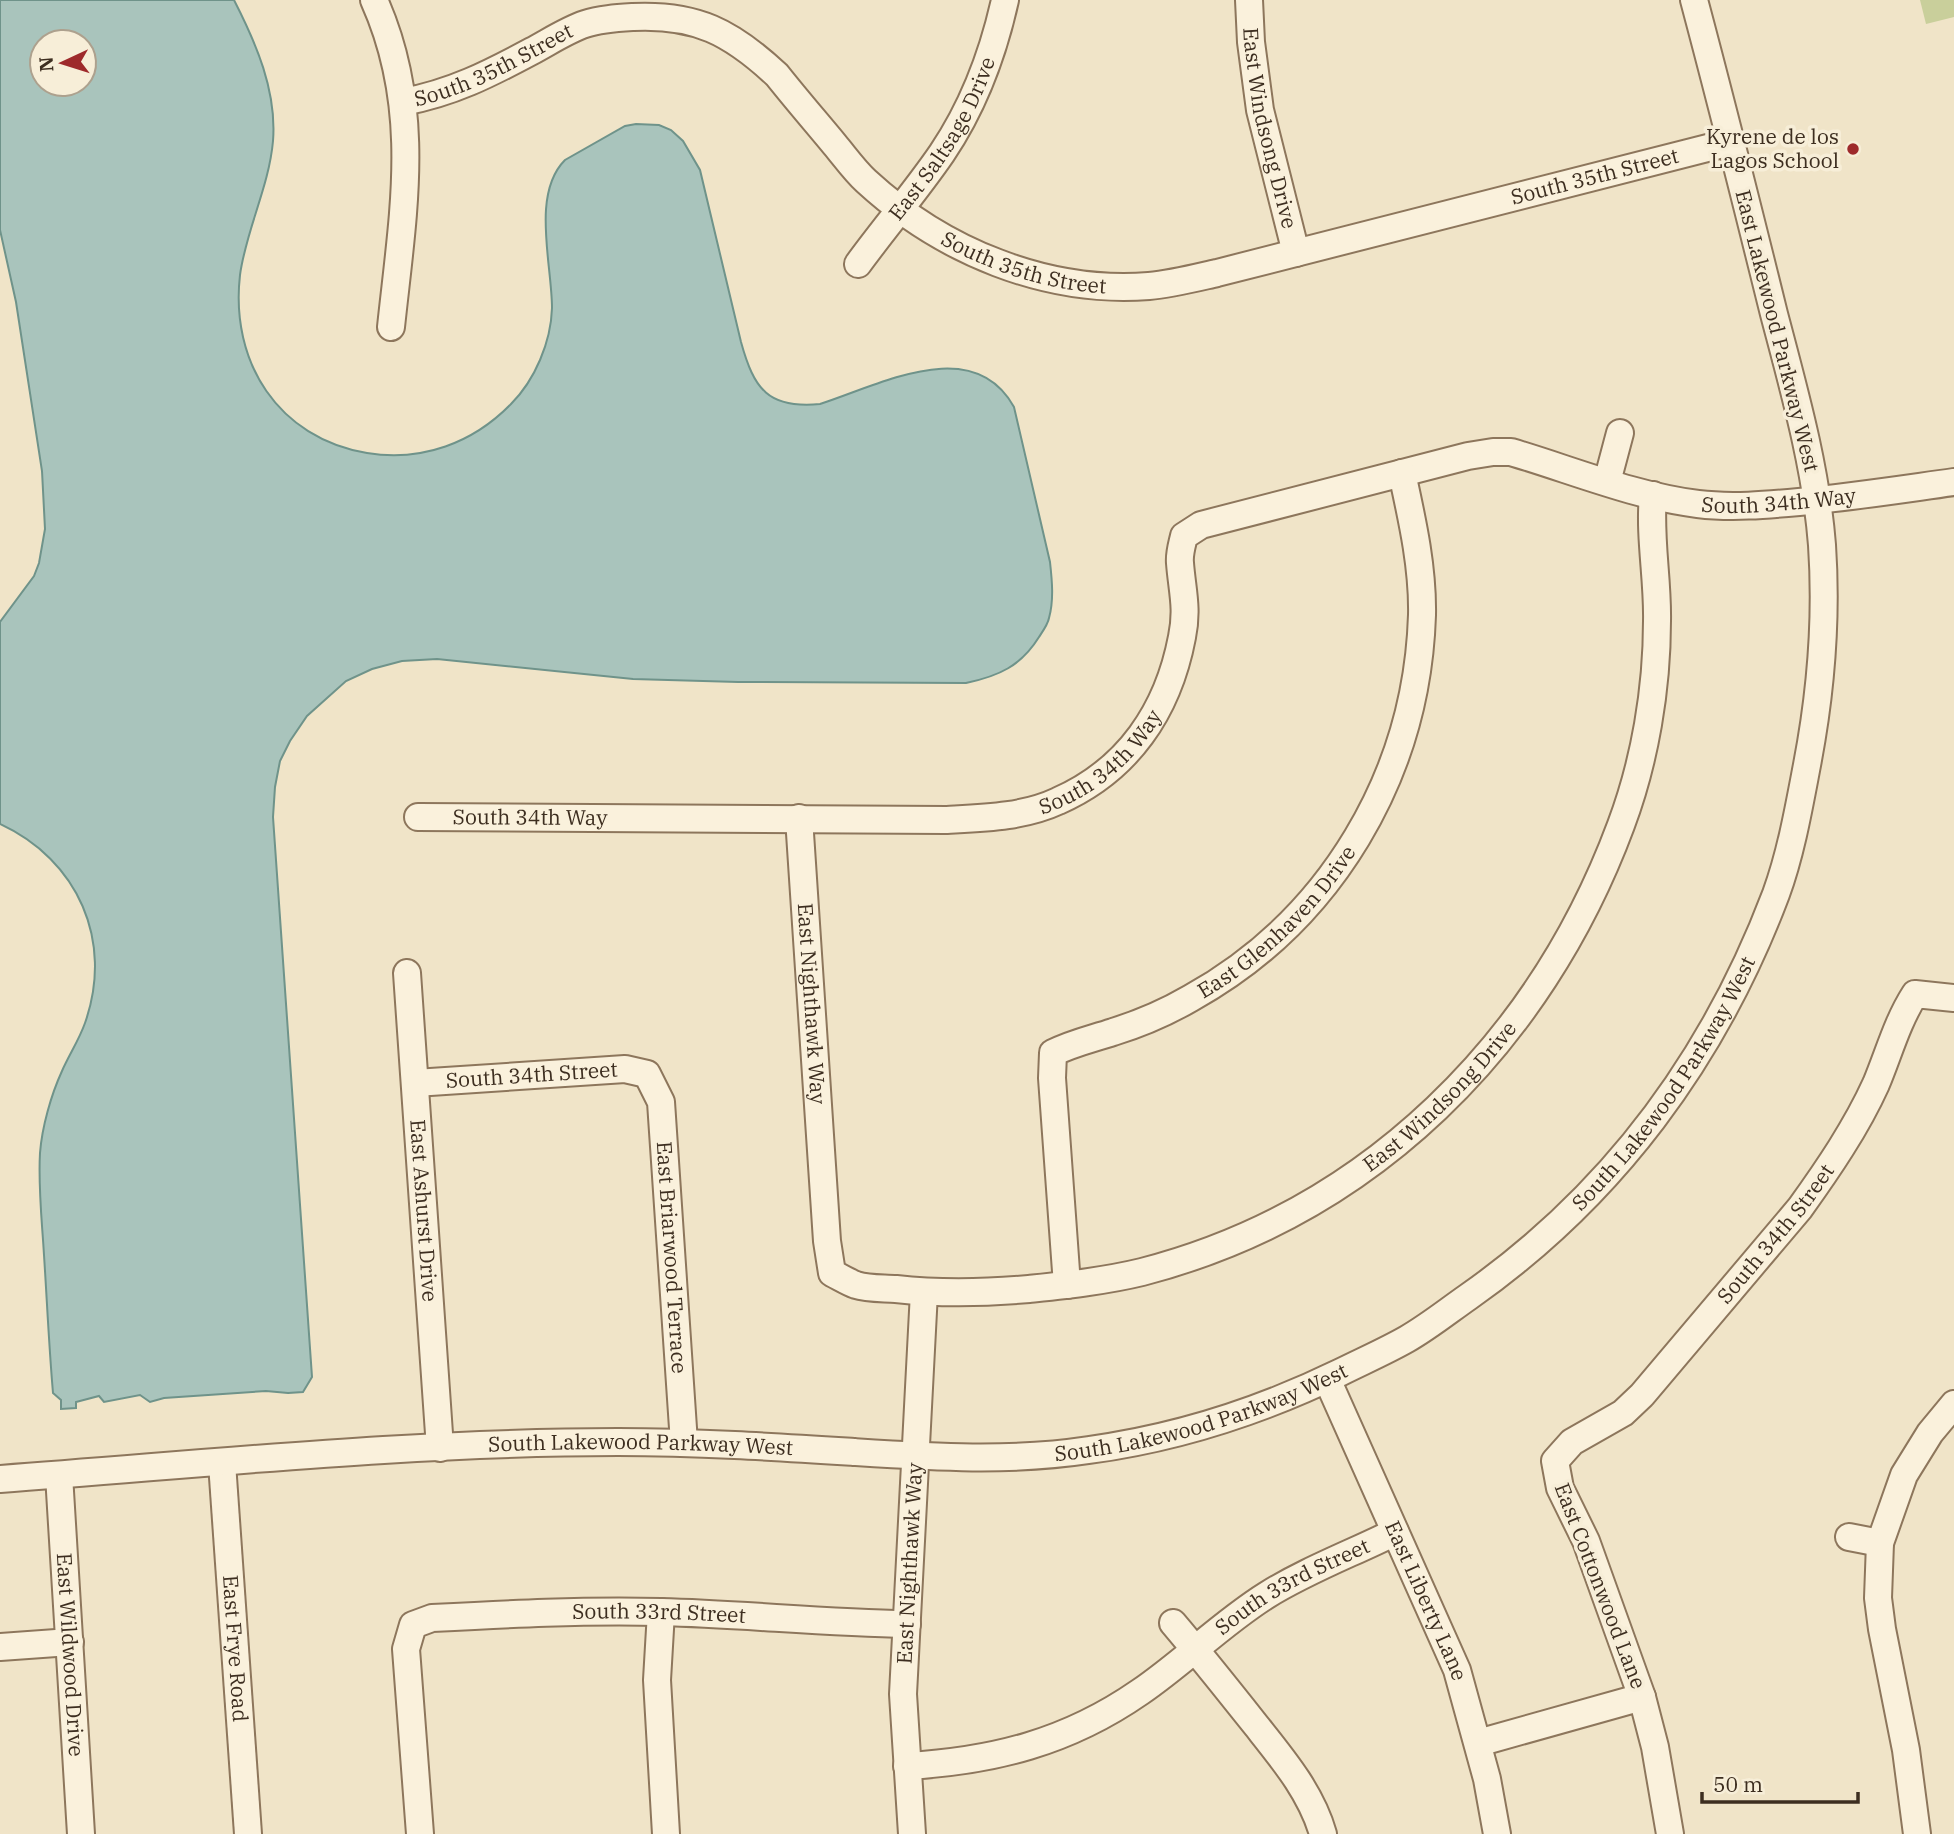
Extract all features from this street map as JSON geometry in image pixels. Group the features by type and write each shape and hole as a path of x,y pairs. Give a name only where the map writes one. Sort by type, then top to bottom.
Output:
{"street":[{"path":"374,0 386,27 397,68 403,102 407,157 391,327"},
{"name":"East Saltsage Drive","path":"858,264 943,151 965,113 998,32 1005,0"},
{"name":"East Windsong Drive","path":"1249,0 1251,42 1260,110 1296,253"},
{"name":"East Lakewood Parkway West","path":"1694,0 1791,382 1817,500"},
{"name":"South 35th Street","path":"403,102 434,97 462,86 586,24 618,18 683,18 717,31 760,60 777,75 865,180 899,209 942,238 972,253 1053,279 1089,284 1148,286 1296,253 1731,142"},
{"path":"1607,482 1620,433"},
{"name":"South 34th Way","path":"418,817 986,818 1023,812 1056,802 1090,784 1129,752 1156,714 1172,680 1184,623 1186,598 1180,560 1184,536 1201,525 1468,456 1511,452 1653,495 1697,504 1748,506 1954,482"},
{"name":"East Glenhaven Drive","path":"1067,1285 1052,1078 1053,1053 1075,1042 1115,1032 1181,1003 1261,953 1318,895 1353,845 1393,766 1416,678 1422,614 1416,543 1402,473"},
{"name":"East Windsong Drive","path":"832,1273 858,1286 925,1292 990,1293 1067,1285 1141,1272 1209,1250 1254,1231 1306,1204 1362,1170 1447,1100 1496,1046 1537,991 1575,930 1622,823 1639,766 1654,675 1657,622 1650,517 1653,495"},
{"name":"South Lakewood Parkway West","path":"0,1479 440,1448 558,1443 684,1443 969,1459 1025,1457 1136,1442 1227,1419 1326,1379 1412,1336 1494,1279 1566,1219 1628,1154 1680,1083 1726,1008 1778,889 1802,793 1818,709 1824,609 1817,500"},
{"name":"East Nighthawk Way","path":"799,818 827,1241 832,1273"},
{"name":"East Ashurst Drive","path":"407,973 440,1448"},
{"name":"South 34th Street","path":"1555,1461 1572,1442 1623,1413 1642,1395 1800,1208 1824,1176 1857,1120 1875,1084 1901,1016 1915,994 1954,998"},
{"name":"South 34th Street","path":"415,1083 625,1069 647,1074"},
{"name":"East Briarwood Terrace","path":"647,1074 661,1102 684,1443"},
{"name":"East Nighthawk Way","path":"912,1834 903,1694 925,1292"},
{"name":"East Liberty Lane","path":"1326,1379 1457,1670 1478,1743 1497,1834"},
{"path":"1917,1834 1906,1750 1881,1629 1878,1598 1880,1543 1904,1475 1930,1433 1951,1416"},
{"name":"East Cottonwood Lane","path":"1555,1461 1560,1488 1591,1553 1642,1698 1655,1747 1670,1834"},
{"name":"East Frye Road","path":"222,1463 248,1834"},
{"name":"East Wildwood Drive","path":"59,1475 81,1834"},
{"name":"South 33rd Street","path":"906,1766 977,1760 1048,1741 1111,1711 1266,1596 1395,1532"},
{"path":"1849,1537 1880,1543"},
{"path":"661,1612 657,1680 667,1834"},
{"name":"South 33rd Street","path":"420,1834 406,1649 413,1625 432,1618 524,1613 661,1612 907,1624"},
{"name":"South 33rd Street","path":"1173,1623 1196,1650"},
{"path":"0,1647 70,1642"},
{"path":"1196,1650 1304,1790 1319,1819 1323,1834"},
{"path":"1478,1743 1642,1698"},
{"path":"411,1834 420,1834"}],"green space":[{"path":"1920,0 1954,0 1954,17 1926,24"}],"water":[{"path":"0,0 234,0 263,68 272,104 273,122 271,158 240,275 239,307 243,337 252,366 266,391 285,413 308,431 336,445 367,453 407,455 427,452 463,439 496,418 511,404 534,372 549,334 552,308 546,210 555,174 565,160 625,126 636,124 659,125 671,130 683,141 700,170 741,342 752,372 766,393 788,403 820,404 897,377 950,369 975,373 996,385 1014,407 1050,562 1052,597 1051,611 1044,630 1025,655 999,673 966,683 738,682 633,679 437,659 402,661 372,669 346,681 307,716 280,761 273,817 312,1377 303,1392 266,1391 164,1398 150,1402 140,1395 104,1402 99,1396 76,1402 76,1408 61,1409 61,1400 53,1393 40,1204 40,1153 54,1090 85,1023 93,992 95,962 91,933 83,906 69,881 50,859 27,840 0,824 0,622 34,576 45,529 42,471 16,302 0,230"}],"place":[{"name":"Kyrene de los Lagos School","path":"1853,149"}]}
